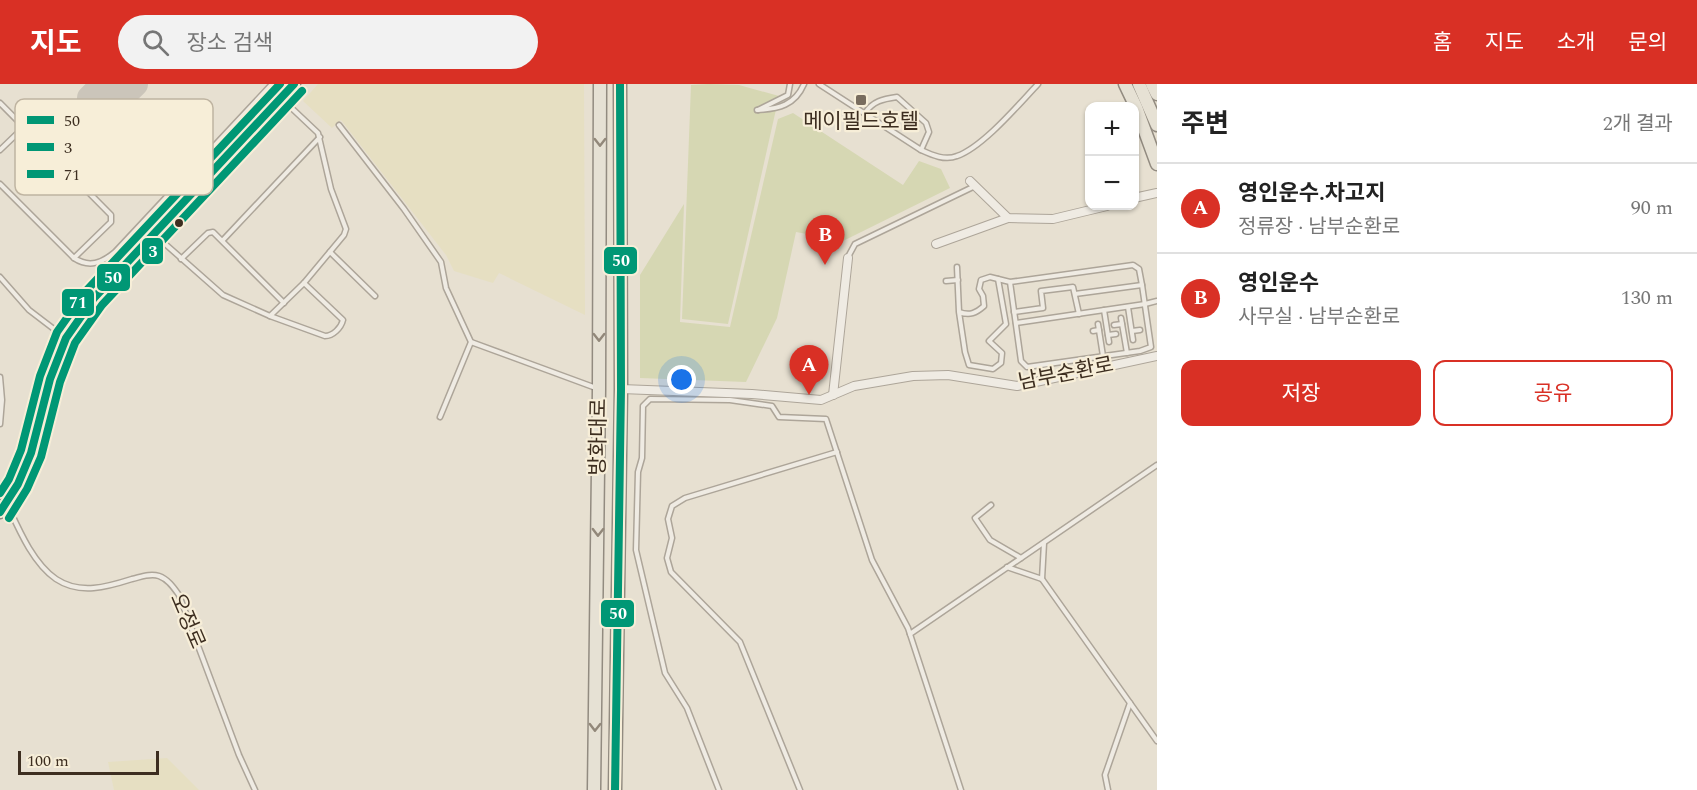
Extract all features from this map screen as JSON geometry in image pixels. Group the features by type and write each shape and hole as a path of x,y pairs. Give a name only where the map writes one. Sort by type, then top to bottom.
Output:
{"main road":[{"name":"오정로","path":"213,171 294,84"},
{"name":"방화대로","path":"594,790 600,84"},
{"name":"방화대로","path":"615,790 621,389 620,84"},
{"path":"1125,84 1136,106 1157,164"},
{"path":"1139,84 1157,125"},
{"path":"1152,84 1157,94"},
{"name":"오정로","path":"3,507 18,484 31,453 50,379 66,338 94,298 190,195"}],"street":[{"path":"973,183 1008,218"},
{"path":"1139,197 1157,193"},
{"path":"936,244 1008,218 1053,219 1090,210"},
{"path":"833,395 848,258"},
{"name":"남부순환로","path":"621,389 752,394 821,400 854,386 924,376 948,375 1017,386 1157,356"}],"lane":[{"path":"213,147 272,84"},
{"path":"790,84 788,95 757,110 773,110 788,105 795,99 804,84"},
{"path":"819,84 921,150 937,157 957,157 981,141 1038,84"},
{"path":"865,113 871,105 884,99 897,97 926,123 929,132 921,150"},
{"path":"270,316 304,283 344,235 346,229 331,189 320,137 312,126 281,98"},
{"path":"0,104 15,118"},
{"path":"339,125 404,209 441,262 446,288 471,342 599,389"},
{"path":"0,150 15,136"},
{"path":"223,240 320,137"},
{"path":"848,258 855,244 973,183"},
{"path":"0,184 74,258 86,264 106,259 115,252 168,195"},
{"path":"74,258 112,220 111,215 91,195"},
{"path":"181,260 210,232 215,233 284,303"},
{"path":"154,234 223,295 270,316 325,336 334,333 342,325 342,318 304,283"},
{"path":"330,252 375,296"},
{"path":"959,312 967,315 977,312 984,306 979,288 981,280 990,277 1010,282 1133,265 1139,269 1143,285 1151,347 1028,367 1021,362 1010,282"},
{"path":"957,267 959,312 964,352 969,365 993,369 1001,363 1002,353 989,341 1006,324 998,279"},
{"path":"0,276 29,310 66,338"},
{"path":"946,281 958,280"},
{"path":"1075,294 1143,285"},
{"path":"1014,312 1043,308 1041,291 1073,287 1079,314"},
{"path":"1016,322 1157,301"},
{"path":"1128,307 1133,340"},
{"path":"1104,310 1109,342"},
{"path":"1114,325 1121,321 1127,352"},
{"path":"1098,324 1103,356"},
{"path":"1093,331 1099,330"},
{"path":"1132,331 1140,330"},
{"path":"1108,335 1116,334"},
{"path":"440,417 471,342"},
{"path":"0,377 2,400 0,424"},
{"path":"719,790 687,708 665,673 636,550 643,406 650,399 730,400 772,406 779,417 826,419 872,560 910,634 961,790"},
{"path":"800,790 740,642 671,572 667,558 672,538 668,519 672,506 685,498 837,452"},
{"path":"910,634 1157,465"},
{"path":"991,506 975,518 990,540 1021,558"},
{"name":"오정로","path":"3,507 29,547 56,578 72,586 92,589 146,575 161,576 172,584 179,595 239,755 255,790"},
{"path":"1042,579 1044,543"},
{"path":"1007,567 1042,579 1157,741"},
{"path":"1108,790 1105,775 1130,703"}],"shaded area":[{"path":"318,84 584,84 585,315 499,273 493,283 454,271 446,255 341,120 332,128 303,101"},
{"path":"167,758 199,790 114,790 108,762"}],"green space":[{"path":"691,85 739,85 779,96 728,324 682,319"},
{"path":"793,113 903,185 919,161 941,169 950,188 843,241 796,232 777,318 746,382 640,378 640,275 684,204 680,322 730,327 778,119"}],"taxiway":[{"path":"90,98 104,84"},
{"path":"120,99 135,84"}],"transit line":[{"name":"71","path":"213,155 280,84"},
{"name":"50","path":"213,171 294,84"},
{"name":"50","path":"615,790 621,389 620,84"},
{"name":"3","path":"213,186 302,91"},
{"name":"71","path":"0,493 9,479 21,450 40,376 57,332 86,291 176,195"},
{"name":"50","path":"0,512 18,484 31,453 50,379 66,338 94,298 190,195"},
{"name":"3","path":"9,518 27,489 41,457 60,382 75,343 102,305 205,195"}],"place":[{"name":"메이필드호텔","path":"861,100"},
{"name":"영인운수","path":"825,265"},
{"name":"영인운수.차고지","path":"809,395"}]}
